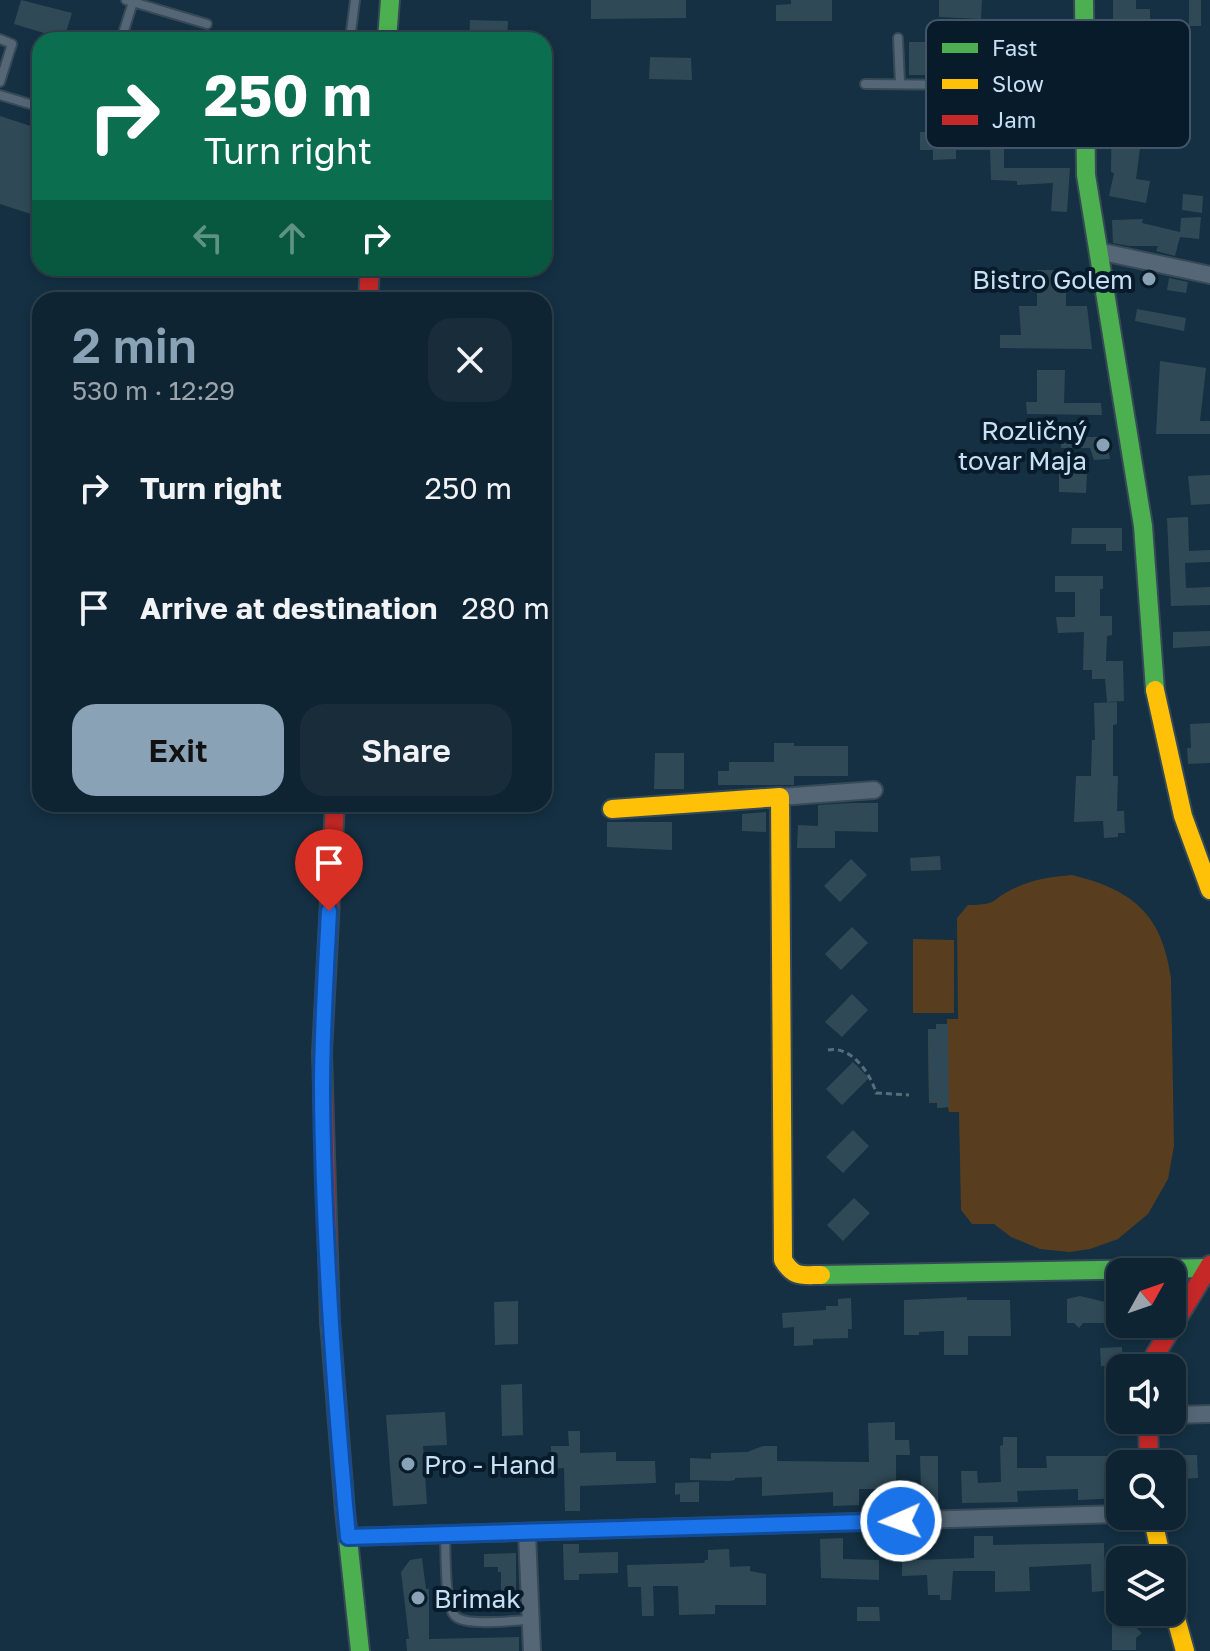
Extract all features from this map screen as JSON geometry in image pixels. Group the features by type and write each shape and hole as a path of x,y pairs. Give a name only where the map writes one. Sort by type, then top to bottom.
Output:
{"street":[{"path":"388,32 390,0"},
{"path":"1084,0 1084,20"},
{"path":"1085,148 1086,175 1143,526 1155,697 1183,816 1210,890"},
{"path":"1098,251 1210,275"},
{"path":"612,809 874,790"},
{"path":"780,797 783,1260 790,1271 798,1275 1209,1266"},
{"path":"335,812 322,1099 331,1329 360,1651"},
{"path":"1156,1354 1209,1266"},
{"path":"1186,1415 1210,1414"},
{"path":"348,1537 1106,1514"},
{"path":"527,1533 532,1651"},
{"path":"1178,1626 1185,1651"}],"lane":[{"path":"351,32 355,0"},
{"path":"123,32 130,1 207,24"},
{"path":"898,38 900,83"},
{"path":"0,39 12,44 0,82"},
{"path":"865,84 926,83"},
{"path":"0,95 32,105"},
{"path":"445,1535 449,1606 455,1617 468,1622 530,1620"}],"path":[{"path":"828,1050 836,1048 849,1054 872,1079 876,1093 909,1095"}],"shaded area":[{"path":"1072,875 1112,888 1128,897 1152,921 1160,937 1171,978 1174,1146 1168,1179 1148,1214 1118,1239 1070,1252 1040,1249 1011,1237 994,1224 972,1224 961,1210 959,1112 949,1112 948,1107 937,1108 937,1103 929,1103 928,1029 936,1029 936,1024 947,1024 947,1019 958,1019 957,918 968,905 990,903 1036,880"},
{"path":"913,939 954,940 954,1013 913,1013"}],"building":[{"path":"21,0 72,13 66,32 41,32 14,24"},
{"path":"591,0 686,0 686,18 591,19"},
{"path":"791,0 832,0 832,21 776,21 776,5 791,4"},
{"path":"939,0 982,0 981,19 939,17"},
{"path":"1113,0 1136,0 1136,9 1150,9 1150,20 1113,20"},
{"path":"1189,0 1201,0 1201,26 1190,26"},
{"path":"470,20 508,21 507,32 469,32"},
{"path":"909,42 926,42 926,75 909,75"},
{"path":"650,57 691,58 692,80 649,79"},
{"path":"0,116 32,126 32,214 0,204"},
{"path":"920,132 926,132 926,148 1004,148 1004,168 1070,168 1067,212 1051,211 1053,183 1017,185 1017,181 991,180 990,150 956,150 956,159 933,160 933,150 920,150"},
{"path":"1111,148 1140,148 1136,179 1150,181 1146,203 1109,196 1114,173 1111,172"},
{"path":"1183,194 1203,196 1202,213 1182,210"},
{"path":"1201,217 1199,239 1180,237 1175,256 1156,251 1158,246 1113,243 1112,220 1143,219 1142,223 1180,232 1181,218"},
{"path":"1037,270 1066,270 1066,306 1087,306 1092,349 1000,348 1000,335 1021,335 1019,306 1037,306"},
{"path":"1169,278 1188,282 1186,293 1167,290"},
{"path":"1137,309 1186,318 1184,331 1135,321"},
{"path":"1160,361 1206,368 1200,421 1210,421 1210,434 1156,434"},
{"path":"1037,370 1065,370 1064,403 1101,403 1102,415 1027,414 1026,402 1037,402"},
{"path":"1061,437 1106,437 1110,459 1094,460 1090,448 1061,448"},
{"path":"1059,473 1087,473 1086,493 1059,492"},
{"path":"1210,475 1210,504 1191,505 1188,476"},
{"path":"1188,517 1189,551 1210,550 1210,562 1185,563 1186,588 1210,587 1210,605 1171,606 1167,518"},
{"path":"1072,528 1122,528 1122,551 1106,551 1106,544 1071,544"},
{"path":"1055,576 1103,576 1100,616 1112,616 1112,635 1107,636 1106,661 1123,661 1124,701 1107,702 1105,679 1092,679 1092,670 1083,670 1084,632 1058,633 1056,617 1075,617 1075,592 1055,592"},
{"path":"1210,631 1210,646 1173,648 1173,632"},
{"path":"1117,702 1117,724 1113,725 1113,776 1118,776 1117,811 1124,811 1125,833 1104,838 1103,821 1074,822 1076,776 1091,776 1092,740 1095,740 1094,703"},
{"path":"1210,723 1210,763 1188,764 1190,724"},
{"path":"774,743 848,746 848,776 794,776 794,785 718,785 718,771 729,771 729,762 774,762"},
{"path":"655,753 684,753 684,789 654,789"},
{"path":"878,803 878,832 835,831 835,848 797,848 798,825 818,826 818,805"},
{"path":"766,812 766,832 742,831 742,814"},
{"path":"607,822 672,822 672,850 607,847"},
{"path":"940,856 941,870 911,871 910,858"},
{"path":"851,859 867,875 840,902 824,886"},
{"path":"852,927 868,943 841,970 825,954"},
{"path":"852,994 868,1010 842,1037 825,1022"},
{"path":"936,1024 948,1024 949,1107 937,1108 937,1102 929,1103 928,1029 936,1029"},
{"path":"853,1062 869,1078 842,1105 826,1089"},
{"path":"853,1130 869,1146 843,1173 826,1157"},
{"path":"854,1198 870,1213 843,1241 827,1225"},
{"path":"1106,1294 1106,1323 1083,1323 1079,1328 1074,1323 1067,1323 1067,1299 1080,1296 1105,1302"},
{"path":"967,1297 967,1300 1010,1300 1011,1336 968,1336 968,1355 944,1355 944,1331 904,1335 904,1300"},
{"path":"851,1298 852,1329 848,1329 848,1338 813,1339 813,1345 794,1346 794,1327 783,1328 782,1313 826,1310 826,1306 838,1306 838,1299"},
{"path":"518,1301 518,1344 495,1345 494,1302"},
{"path":"1122,1347 1122,1354 1106,1354 1106,1366 1101,1366 1100,1348"},
{"path":"522,1384 523,1435 502,1436 501,1385"},
{"path":"445,1412 447,1445 423,1446 427,1504 393,1506 386,1415"},
{"path":"895,1422 895,1440 909,1440 910,1455 896,1455 896,1489 859,1489 859,1505 833,1506 833,1492 762,1496 762,1477 729,1481 690,1480 690,1458 711,1459 711,1453 747,1452 763,1446 777,1446 777,1461 869,1462 868,1423"},
{"path":"568,1431 580,1431 580,1453 616,1452 616,1461 655,1461 656,1483 580,1486 580,1511 565,1511 564,1468 551,1469 551,1446 569,1446"},
{"path":"1003,1437 1017,1437 1017,1468 1047,1468 1046,1456 1106,1456 1106,1499 1078,1500 1078,1489 1017,1491 1018,1502 962,1503 961,1471 977,1471 978,1483 1001,1482 1000,1446 1003,1445"},
{"path":"1186,1455 1197,1455 1198,1478 1186,1479"},
{"path":"920,1456 938,1456 938,1504 915,1504 915,1488 921,1488"},
{"path":"699,1482 699,1502 680,1502 680,1494 675,1495 675,1483"},
{"path":"974,1536 993,1536 993,1545 1104,1543 1104,1591 1092,1592 1091,1564 1029,1567 1030,1591 995,1592 995,1571 953,1571 951,1600 940,1600 940,1595 928,1595 927,1575 902,1576 902,1537 917,1537 917,1560 974,1558"},
{"path":"843,1538 843,1559 879,1560 879,1580 821,1578 820,1539"},
{"path":"563,1544 579,1544 579,1553 618,1552 618,1573 579,1574 579,1580 564,1580"},
{"path":"729,1549 730,1567 750,1566 750,1571 766,1574 766,1605 715,1605 715,1614 679,1615 678,1586 653,1586 654,1616 642,1616 641,1587 628,1587 627,1565 704,1563 708,1560 708,1550"},
{"path":"516,1553 516,1594 501,1594 501,1572 498,1572 498,1567 484,1567 484,1554"},
{"path":"422,1558 426,1589 429,1589 429,1639 519,1637 519,1651 407,1651 406,1639 409,1639 401,1572 410,1560"},
{"path":"857,1607 879,1607 880,1621 857,1621"},
{"path":"1112,1626 1135,1626 1142,1633 1136,1638 1136,1650 1112,1650"}],"traffic: fast":[{"path":"388,32 390,0"},
{"path":"1084,0 1084,20"},
{"path":"1086,148 1086,175 1143,526 1155,690"},
{"path":"821,1275 1209,1268"},
{"path":"330,1322 360,1651"}],"traffic: slow":[{"path":"1155,690 1183,816 1210,890"},
{"path":"612,809 780,797 783,1260 795,1273 821,1275"},
{"path":"1155,1530 1159,1546"},
{"path":"1178,1626 1185,1651"}],"traffic: jam":[{"path":"368,292 370,276"},
{"path":"330,1322 322,1053 335,812"},
{"path":"1156,1354 1210,1265"},
{"path":"1148,1434 1149,1450"}],"place":[{"name":"Bistro Golem","path":"1149,279"},
{"name":"Rozličný tovar Maja","path":"1103,445"},
{"name":"Pro - Hand","path":"408,1464"},
{"name":"Brimak","path":"418,1598"}],"route":[{"path":"329,911 323,1038 323,1135 331,1329 348,1537 901,1521"}]}
